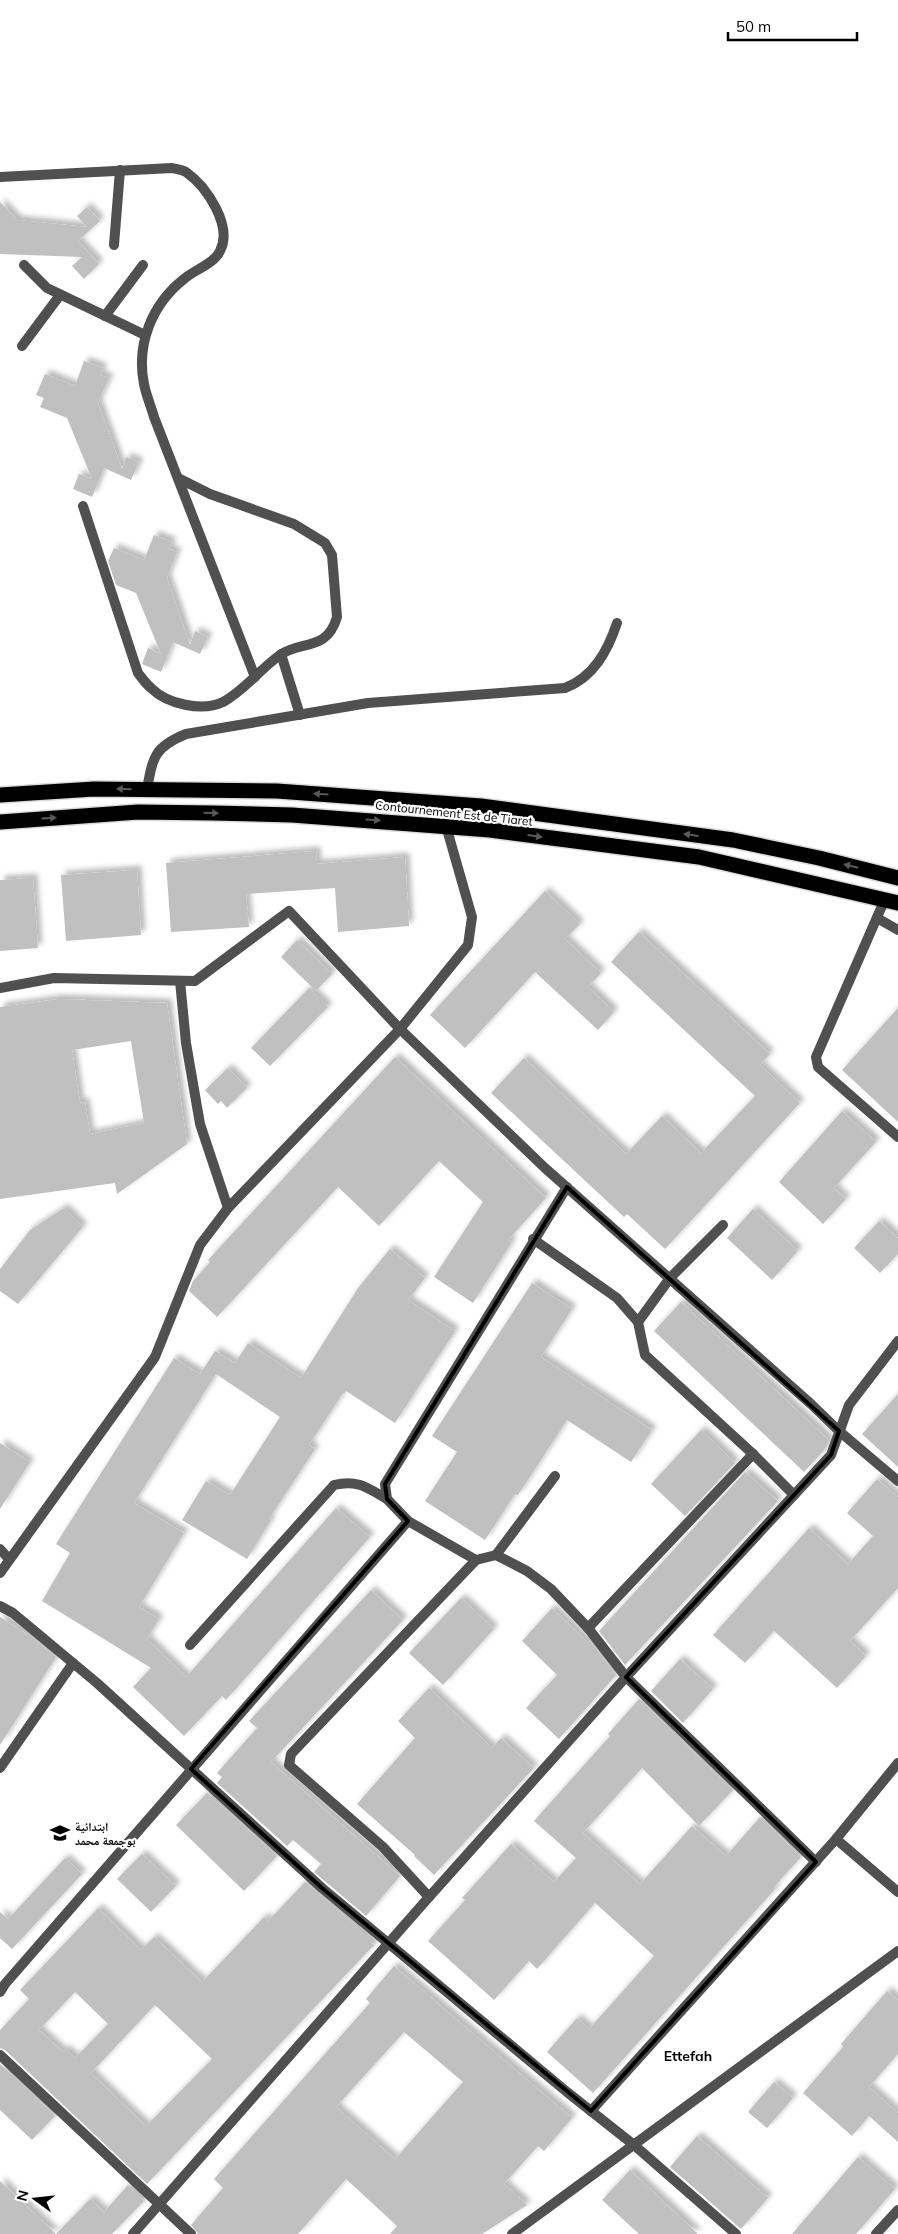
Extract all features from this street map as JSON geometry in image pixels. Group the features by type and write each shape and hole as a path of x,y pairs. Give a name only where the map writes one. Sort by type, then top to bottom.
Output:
{"highway":[{"name":"Contournement Est de Tiaret","path":"0,795 94,789 277,791 480,806 733,840 819,858 898,878"},
{"name":"Contournement Est de Tiaret","path":"0,822 138,812 292,815 446,826 699,857 892,902"}],"street":[{"path":"0,176 172,168 185,171 198,182 214,205 222,227 224,241 220,253 215,259 184,279 168,294 148,326 141,358 144,384 154,417 255,677"},
{"path":"114,244 120,170"},
{"path":"24,265 47,288 145,335"},
{"path":"105,316 143,265"},
{"path":"22,346 60,295"},
{"path":"83,506 138,673 152,689 179,703 207,706 223,702 281,654 312,645 326,638 335,626 338,617 332,556 325,543 294,524 217,496 178,478"},
{"path":"147,789 152,764 158,752 168,741 186,734 368,703 565,688 579,683 596,666 609,645 617,623"},
{"path":"281,654 300,715"},
{"path":"0,1573 154,1357 200,1245 228,1208 400,1029 468,945 472,916 446,826"},
{"path":"892,902 877,918 816,1056 818,1067 898,1137"},
{"path":"0,988 54,978 195,981 290,911 400,1029 567,1188 670,1278 839,1432 898,1481"},
{"path":"877,918 898,930"},
{"path":"180,981 186,1043 200,1124 228,1208"},
{"path":"387,1499 385,1484 567,1188"},
{"path":"638,1322 670,1278 722,1225"},
{"path":"534,1239 617,1298 638,1322 645,1355 753,1454 794,1496"},
{"path":"133,2234 388,1943 626,1677 831,1455 849,1405 898,1341"},
{"path":"588,1628 753,1454"},
{"path":"429,1897 383,1848 289,1765 292,1754 476,1560 496,1555 555,1476"},
{"path":"190,1645 334,1485 346,1482 364,1485 387,1499 408,1521 476,1560"},
{"path":"2,1985 408,1521"},
{"path":"0,1548 9,1560"},
{"path":"496,1555 527,1570 551,1589 588,1628 626,1677 816,1862"},
{"path":"0,1606 13,1613 73,1663 322,1888 634,2145 736,2234"},
{"path":"0,1768 73,1663"},
{"path":"591,2111 816,1862 898,1763"},
{"path":"836,1839 898,1892"},
{"path":"512,2234 898,1951"},
{"path":"0,2055 191,2234"},
{"path":"876,2234 898,2210"}],"highlighted area":[{"path":"567,1187 839,1431 831,1455 626,1677 816,1862 591,2111 322,1888 191,1769 408,1521 387,1499 385,1484"}],"building":[{"path":"0,202 17,220 87,227 77,216 87,207 100,221 78,241 99,264 84,279 72,266 82,257 0,254"},
{"path":"84,361 103,368 100,375 109,378 98,403 122,469 126,457 139,462 131,480 104,468 92,497 73,489 79,474 92,479 67,418 40,407 44,398 36,395 45,374 75,386"},
{"path":"154,535 172,542 169,549 177,552 167,578 190,645 195,631 208,637 200,654 173,642 161,672 142,664 148,648 161,654 136,593 116,585 108,561 114,548 144,560"},
{"path":"316,851 317,864 405,857 409,926 338,932 335,888 246,894 249,927 171,932 166,863"},
{"path":"137,870 141,935 66,941 61,875"},
{"path":"33,878 38,948 0,951 0,880"},
{"path":"545,891 580,924 565,939 601,973 588,987 614,1012 598,1030 535,972 465,1048 430,1015"},
{"path":"639,932 770,1054 760,1065 800,1103 665,1249 627,1214 624,1217 491,1093 524,1058 626,1154 662,1116 701,1153 755,1096 611,962"},
{"path":"297,940 332,974 316,991 281,957"},
{"path":"309,988 328,1007 270,1066 251,1048"},
{"path":"59,999 167,1003 187,1144 117,1194 115,1183 0,1199 0,1007","holes":["131,1041 144,1123 90,1134 85,1102 80,1103 72,1050"]},
{"path":"898,1008 898,1122 842,1070"},
{"path":"395,1057 546,1198 508,1240 512,1242 473,1303 434,1277 483,1202 439,1161 379,1226 338,1187 217,1317 189,1291 193,1281 210,1262 208,1260"},
{"path":"228,1068 247,1088 227,1108 221,1101 218,1104 205,1090"},
{"path":"842,1111 876,1142 834,1188 846,1199 823,1224 779,1182"},
{"path":"64,1208 83,1227 18,1304 0,1291 0,1269 30,1230"},
{"path":"753,1209 798,1251 772,1280 727,1238"},
{"path":"879,1221 898,1238 898,1254 880,1273 854,1248"},
{"path":"390,1249 425,1278 408,1300 455,1331 395,1423 346,1391 343,1393 309,1445 315,1449 269,1519 271,1520 247,1559 182,1520 206,1481 230,1495 280,1417 216,1374 134,1503 184,1533 139,1607 159,1619 147,1639 186,1677 336,1508 370,1537 226,1700 222,1696 184,1736 133,1687 151,1668 42,1601 70,1553 56,1544 174,1358 200,1374 215,1351 235,1363 248,1343 301,1378 358,1288"},
{"path":"532,1283 572,1309 541,1357 652,1430 631,1462 567,1420 518,1495 515,1494 485,1540 425,1501 457,1452 432,1436"},
{"path":"681,1302 829,1440 826,1448 804,1472 654,1331"},
{"path":"898,1394 898,1467 862,1434"},
{"path":"701,1430 735,1463 685,1516 651,1484"},
{"path":"0,1443 30,1462 0,1509"},
{"path":"745,1472 778,1501 625,1665 599,1631"},
{"path":"877,1479 898,1497 898,1588 850,1641 866,1656 837,1688 774,1631 745,1663 713,1635 809,1528 848,1564 873,1536 847,1513"},
{"path":"371,1590 403,1620 271,1762 400,1876 366,1916 314,1872 321,1864 293,1840 287,1846 217,1783 222,1777 217,1773 257,1728 249,1721"},
{"path":"461,1598 494,1629 443,1685 409,1653"},
{"path":"552,1608 588,1643 590,1641 616,1675 559,1739 526,1708 557,1675 522,1641"},
{"path":"0,1617 30,1636 56,1657 0,1745"},
{"path":"680,1659 713,1689 683,1723 651,1691"},
{"path":"429,1688 492,1748 501,1738 534,1768 434,1875 415,1855 357,1804 415,1738 398,1721"},
{"path":"639,1699 733,1790 699,1826 642,1768 583,1833 640,1884 692,1826 726,1856 760,1817 801,1857 774,1887 776,1888 593,2093 547,2052 577,2018 589,2029 654,1956 595,1903 537,1969 529,1961 494,2000 428,1941 465,1900 462,1898 511,1844 554,1882 576,1858 534,1821 610,1736 608,1734"},
{"path":"207,1793 277,1856 244,1891 176,1825"},
{"path":"142,1854 176,1886 151,1912 117,1879"},
{"path":"65,1858 82,1874 12,1949 0,1938 0,1912 8,1919"},
{"path":"305,1882 357,1926 374,1945 147,2184 5,2050 0,2048 0,2030 29,1999 20,1990 98,1908 141,1950 154,1937 202,1982 264,1917 268,1921","holes":["75,1992 108,2024 75,2058 66,2049 63,2052 39,2030","155,2005 212,2059 146,2126 91,2073"]},
{"path":"394,1966 572,2118 544,2151 538,2146 504,2184 527,2205 482,2234 390,2234 397,2226 346,2179 298,2234 198,2234 191,2225 223,2188 214,2179 370,2003 366,1999","holes":["404,2032 463,2082 395,2159 336,2107"]},
{"path":"887,1991 898,2000 898,2054 869,2087 898,2113 898,2142 869,2116 852,2136 803,2093 843,2047 841,2044"},
{"path":"0,2064 55,2116 32,2140 0,2110"},
{"path":"774,2082 793,2098 767,2128 748,2112"},
{"path":"697,2136 768,2198 741,2229 670,2167"},
{"path":"858,2157 895,2189 856,2234 792,2234"},
{"path":"630,2170 698,2234 639,2234 602,2200"},
{"path":"0,2181 56,2234 0,2234"},
{"path":"128,2185 144,2201 112,2234 56,2234 90,2199 104,2212"}],"place":[{"name":"ابتدائية بوجمعة محمد","path":"60,1833"}],"district":[{"name":"Ettefah","path":"688,2056"}]}
